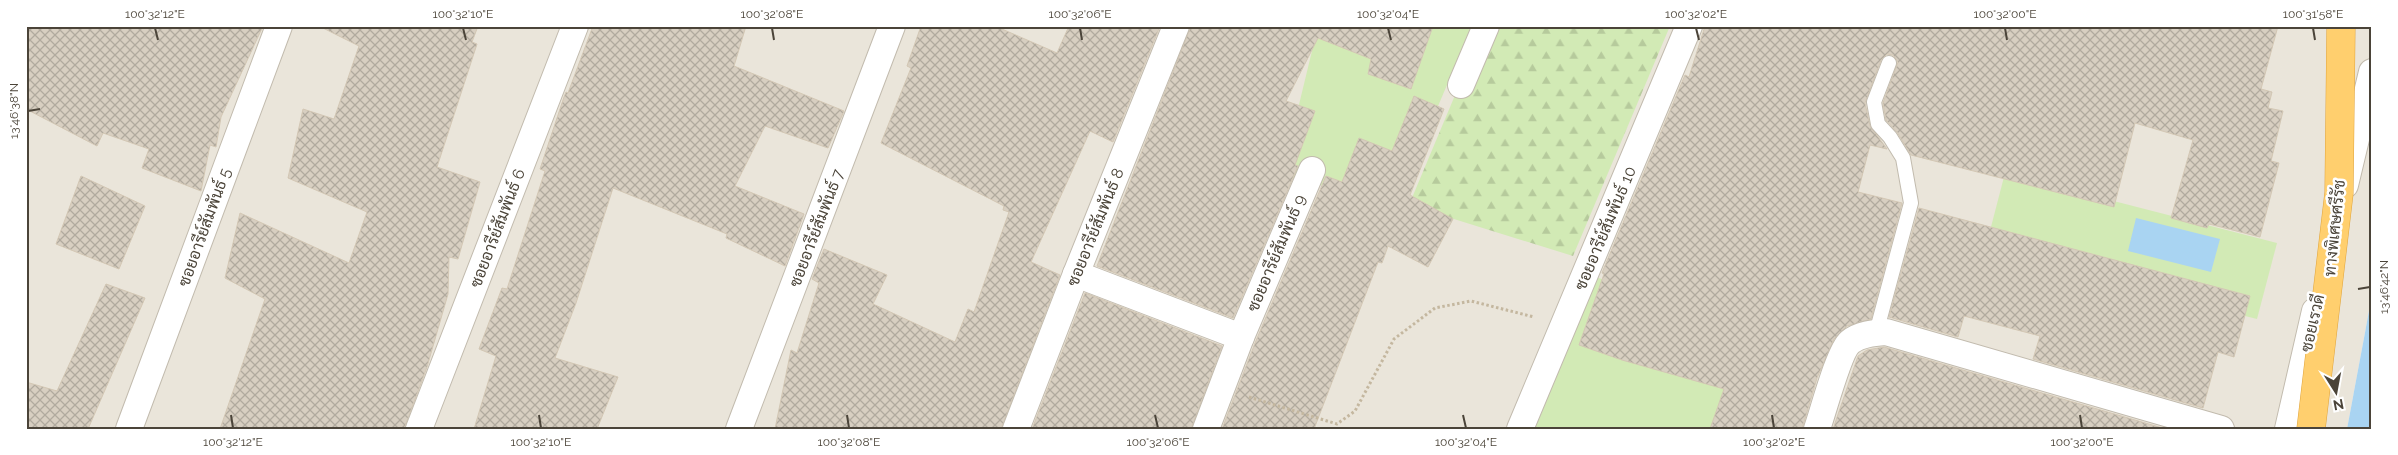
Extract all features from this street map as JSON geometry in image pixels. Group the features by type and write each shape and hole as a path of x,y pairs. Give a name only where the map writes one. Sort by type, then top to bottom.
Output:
{"highway":[{"name":"ทางพิเศษศรีรัช","path":"2311,429 2339,193 2341,26"}],"street":[{"name":"ซอยอารีย์สัมพันธ์ 5","path":"129,429 279,26"},
{"name":"ซอยอารีย์สัมพันธ์ 6","path":"419,429 575,26"},
{"name":"ซอยอารีย์สัมพันธ์ 7","path":"739,429 892,26"},
{"name":"ซอยอารีย์สัมพันธ์ 8","path":"1016,429 1176,26"},
{"path":"1461,85 1486,26"},
{"name":"ซอยอารีย์สัมพันธ์ 10","path":"1520,429 1689,26"},
{"name":"ซอยเรวดี","path":"2288,429 2372,72"},
{"name":"ซอยอารีย์สัมพันธ์ 9","path":"1206,429 1241,337 1312,170"},
{"path":"1076,274 1241,337"},
{"path":"1817,429 1840,361 1849,343 1865,334 1876,332 1886,332 1909,338 2221,429"}],"lane":[{"path":"1876,332 1911,203 1902,158 1890,137 1878,124 1874,102 1889,63"}],"path":[{"path":"1221,388 1337,424 1355,411 1394,339 1435,308 1472,301 1564,325"}],"shaded area":[{"path":"26,26 2372,26 2372,295 2347,429 26,429"}],"green space":[{"path":"1318,26 1472,26 1430,125 1342,191 1282,175"},
{"path":"1484,26 1670,26 1573,256 1409,205"},
{"path":"2005,173 2277,243 2257,319 1985,250"},
{"path":"1596,277 1761,336 1726,429 1535,429"}],"water":[{"path":"2136,218 2220,239 2211,272 2128,251"},
{"path":"2372,295 2372,429 2347,429"}],"building":[{"path":"26,26 263,26 221,117 216,147 210,145 201,191 142,168 149,149 103,133 97,146 26,109"},
{"path":"319,26 478,26 472,42 477,44 437,167 480,182 458,259 449,257 448,294 427,367 404,429 220,429 265,299 225,278 240,213 349,263 367,212 288,178 303,109 334,119 359,46"},
{"path":"593,26 746,26 734,66 844,111 828,148 765,126 735,186 804,214 785,266 726,238 727,234 613,188 576,303 555,358 618,377 597,429 474,429 496,356 479,349 502,288 507,289 545,171 540,169 564,97 566,92 568,93"},
{"path":"921,26 995,26 1057,53 1069,26 1160,26 1113,142 1090,131 1031,262 1060,275 1001,429 775,429 791,350 797,353 819,283 812,279 824,249 887,275 873,304 955,342 968,309 974,312 1009,212 1003,210 1004,206 881,143 911,68 907,66"},
{"path":"1191,26 1433,26 1411,89 1368,74 1371,59 1318,38 1286,101 1315,111 1295,165 1298,166 1233,318 1097,266"},
{"path":"1705,26 2278,26 2261,89 2272,92 2268,108 2283,111 2271,161 2279,163 2260,237 2209,224 2207,228 2171,218 2193,140 2135,123 2114,207 1911,155 1897,132 1886,120 1883,103 1898,62 1893,55 1887,54 1881,60 1865,103 1870,126 1887,149 1870,145 1858,192 1902,203 1871,319 1847,326 1834,339 1817,378 1802,429 1710,429 1724,389 1622,360 1579,345 1604,274 1602,273 1685,75 1689,77"},
{"path":"1414,96 1444,109 1410,195 1453,219 1428,267 1388,246 1382,263 1378,262 1314,429 1222,429 1255,343 1326,176 1342,182 1359,138 1392,151"},
{"path":"81,176 145,206 119,269 56,244"},
{"path":"1919,208 2250,296 2234,357 2218,352 2203,408 2033,359 2040,336 1964,316 1958,337 1889,317"},
{"path":"106,284 145,298 88,429 26,429 26,382 57,391"},
{"path":"1085,293 1222,346 1191,429 1032,429"},
{"path":"1884,347 2166,429 1833,429 1858,356 1867,350"}]}
